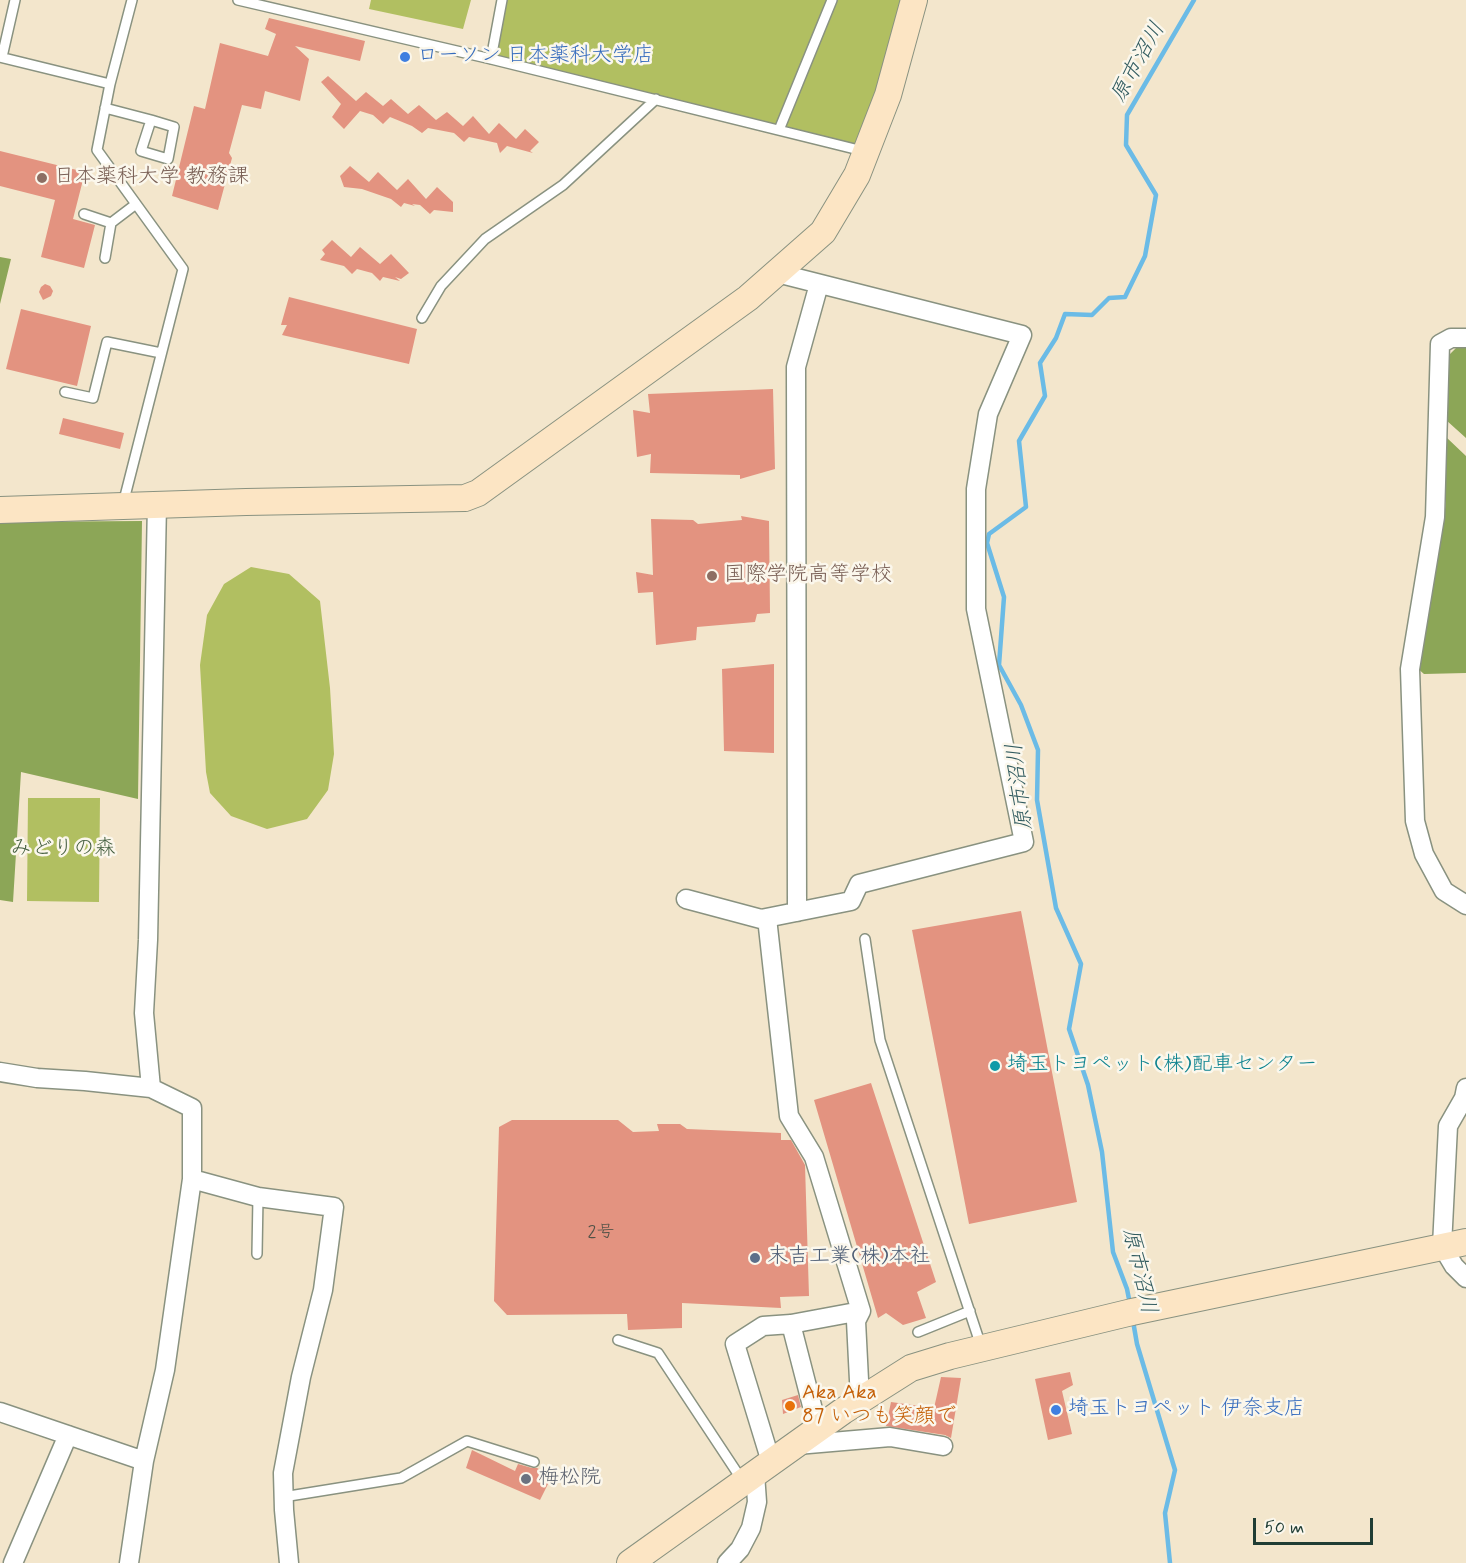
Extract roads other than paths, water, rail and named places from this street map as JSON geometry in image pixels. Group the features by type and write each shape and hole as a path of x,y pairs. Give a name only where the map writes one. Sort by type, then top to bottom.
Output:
{"street":[{"path":"0,510 158,504 465,498 478,493 748,298 823,232 857,175 888,95 914,0"},
{"path":"686,899 760,919 767,918 851,901 859,884 1024,842 976,609 975,489 988,414 1022,335 777,273"},
{"path":"797,912 796,368 819,284"},
{"path":"1466,338 1451,338 1440,344 1435,517 1410,669 1415,821 1424,854 1444,891 1466,905"},
{"path":"151,1088 144,1013 158,504"},
{"path":"767,918 789,1116 814,1157 861,1311 856,1321 860,1400"},
{"path":"0,1071 37,1078 151,1088 192,1108 192,1179 165,1370 144,1461 129,1563"},
{"path":"1466,1088 1464,1098 1448,1125 1454,1266 1466,1278"},
{"path":"192,1179 258,1197 334,1207 322,1290 301,1377 283,1473 289,1563"},
{"path":"630,1563 818,1429 910,1368 1126,1313 1454,1244"},
{"path":"728,1563 740,1550 751,1528 757,1502 757,1473 735,1344 763,1326 791,1324 861,1311"},
{"path":"791,1324 818,1429"},
{"path":"0,1412 144,1461"},
{"path":"13,1563 68,1435"},
{"path":"795,1446 890,1437 943,1446"}],"lane":[{"path":"15,0 1,57 110,84"},
{"path":"122,506 183,269 97,150 110,84 132,0"},
{"path":"238,0 284,5 866,152"},
{"path":"491,58 502,0"},
{"path":"779,130 832,0"},
{"path":"422,318 441,286 485,238 563,185 656,99"},
{"path":"105,108 151,120 174,127 168,159 141,151 151,120"},
{"path":"105,258 111,223 136,204"},
{"path":"84,214 111,223"},
{"path":"65,392 93,398 107,342 161,353"},
{"path":"865,939 880,1040 982,1348"},
{"path":"257,1254 258,1197"},
{"path":"918,1332 970,1311"},
{"path":"618,1340 658,1353 757,1473"},
{"path":"284,1497 401,1478 467,1441 534,1462"}],"waterway":[{"name":"原市沼川","path":"1130,1304 1127,1289 1113,1252 1102,1152 1088,1085 1069,1029 1081,964 1056,908 1037,800 1038,750 1021,705 999,665 1004,597 987,543 989,534 1026,507 1019,441 1045,396 1040,363 1056,338 1065,314 1092,315 1109,298 1125,297 1145,256 1156,195 1126,145 1127,115 1194,0"},
{"name":"原市沼川","path":"1133,1321 1137,1344 1175,1470 1165,1513 1170,1563"}],"place":[{"name":"ローソン 日本薬科大学店","path":"405,57"},
{"name":"日本薬科大学 教務課","path":"42,178"},
{"name":"国際学院高等学校","path":"712,576"},
{"name":"埼玉トヨペット(株)配車センター","path":"995,1066"},
{"name":"末吉工業(株)本社","path":"755,1258"},
{"name":"Aka Aka 87 いつも笑顔で","path":"790,1406"},
{"name":"埼玉トヨペット 伊奈支店","path":"1056,1410"},
{"name":"梅松院","path":"526,1479"}],"park label":[{"name":"みどりの森","path":"63,850"}]}
